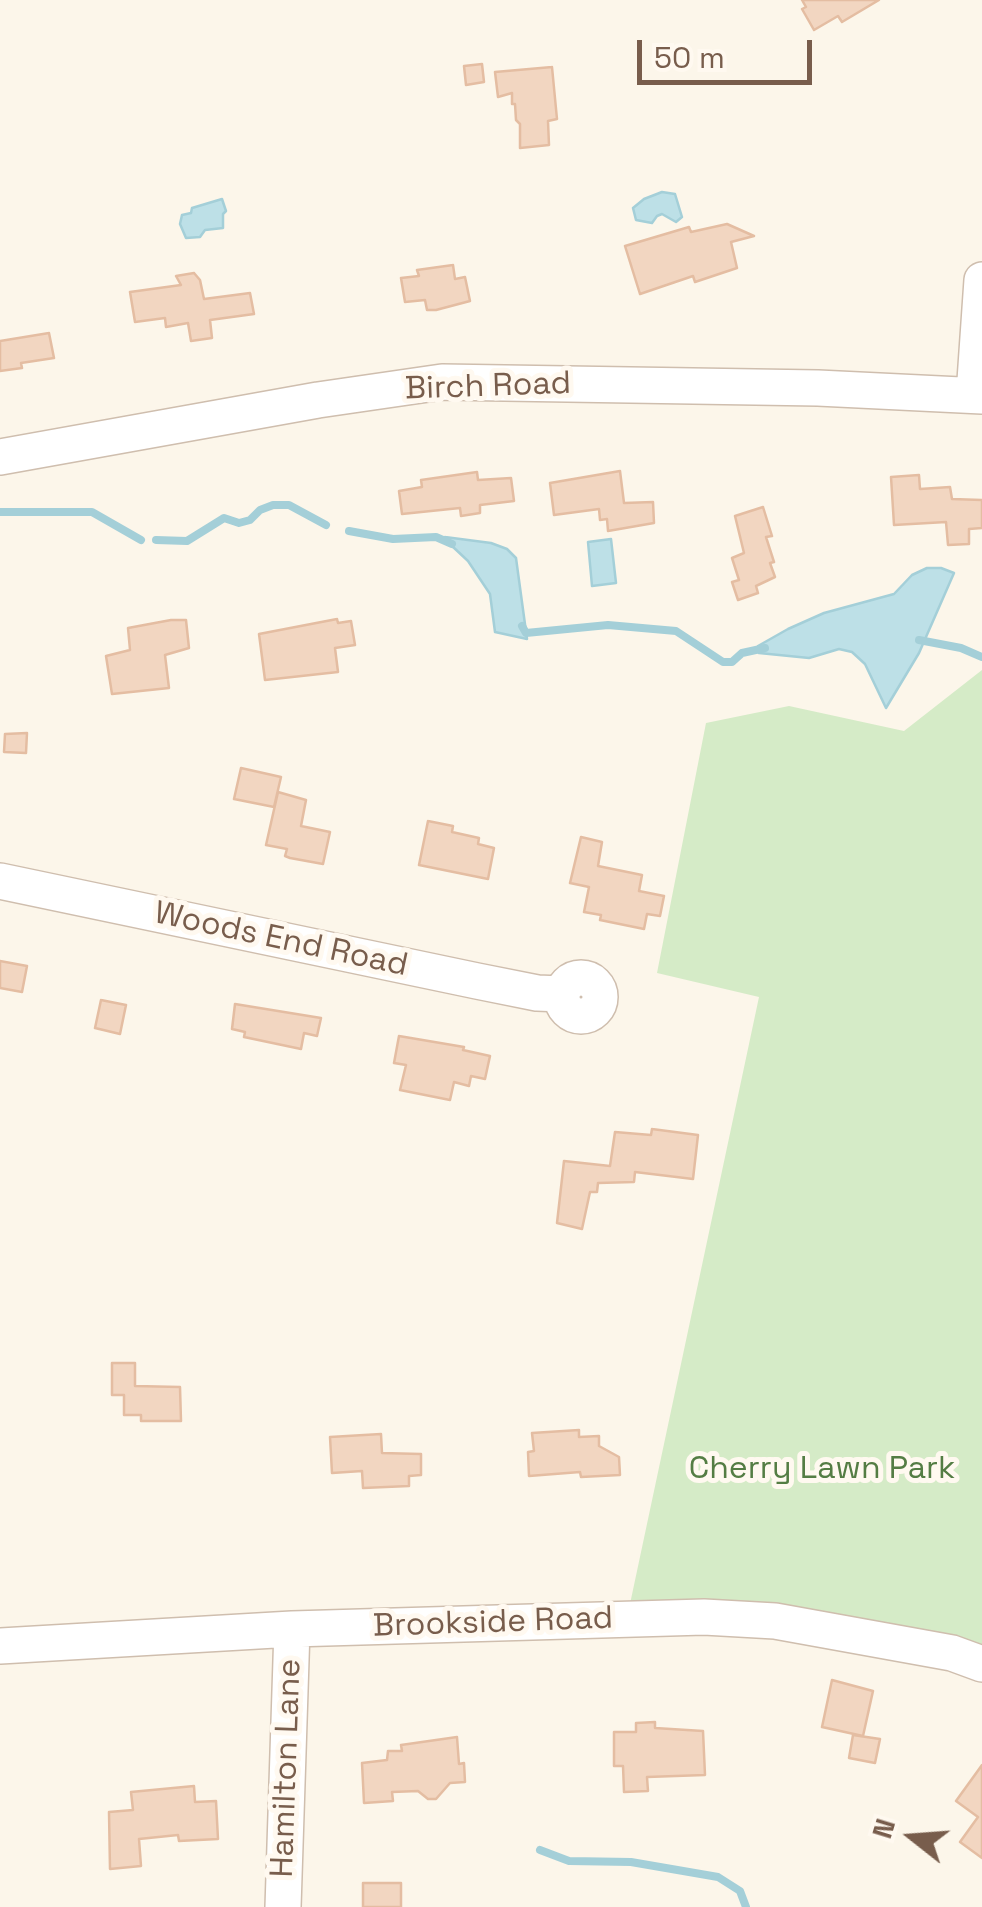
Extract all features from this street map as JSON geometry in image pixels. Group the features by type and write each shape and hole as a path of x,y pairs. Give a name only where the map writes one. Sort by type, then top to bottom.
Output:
{"street":[{"path":"978,395 982,280"},
{"name":"Birch Road","path":"0,457 442,382 818,388 978,395"},
{"name":"Woods End Road","path":"0,881 492,984 562,994"},
{"name":"Brookside Road","path":"0,1646 292,1629 704,1617 775,1622 952,1653 982,1664"},
{"name":"Hamilton Lane","path":"283,1907 292,1629"}],"green space":[{"name":"Cherry Lawn Park","path":"982,670 982,1674 900,1644 627,1618 759,997 657,973 706,723 789,706 904,731"}],"water":[{"path":"662,192 675,194 682,217 676,222 662,214 652,223 636,220 633,208"},
{"path":"222,199 226,211 223,228 186,238 180,224 182,215"},
{"path":"445,537 491,543 507,549 516,558 527,639 495,632 490,594 468,561 443,542"},
{"path":"611,539 616,583 592,586 588,542"},
{"path":"927,568 954,573 919,653 886,708 865,664 852,652 839,649 809,658 757,650 788,629 824,613 894,594 912,575"}],"building":[{"path":"802,0 879,0 842,22 838,16 814,30 802,9 806,7"},
{"path":"482,64 484,82 466,85 464,66"},
{"path":"552,67 557,119 548,121 549,145 520,148 520,124 512,93 498,97 495,72"},
{"path":"727,224 754,236 731,242 737,268 695,282 693,276 640,294 625,246 689,227 691,232"},
{"path":"453,265 455,279 465,277 470,301 436,310 427,310 425,300 405,302 401,278 419,276 417,270"},
{"path":"194,273 200,280 204,299 250,293 254,314 210,320 212,338 191,341 188,323 166,327 165,318 135,322 130,292 181,285 176,276"},
{"path":"49,333 54,358 0,371 0,341"},
{"path":"620,471 624,503 653,502 654,523 608,531 607,519 600,520 599,509 554,515 550,483"},
{"path":"477,472 478,480 511,478 514,501 480,505 480,513 461,516 460,508 402,514 399,491 422,487 421,480"},
{"path":"919,475 920,489 950,487 952,499 982,500 982,528 969,529 969,544 948,545 946,522 894,525 891,477"},
{"path":"763,507 772,536 766,537 775,577 756,586 758,593 738,600 732,582 739,580 732,558 744,553 735,516"},
{"path":"337,619 338,623 351,621 355,645 335,648 338,672 265,680 259,634"},
{"path":"186,620 189,648 165,655 169,688 112,694 106,656 130,650 128,628"},
{"path":"27,733 26,753 4,752 5,734"},
{"path":"241,768 281,777 274,807 234,799"},
{"path":"278,792 306,800 301,826 330,832 323,864 290,858 285,856 287,849 266,845"},
{"path":"428,821 453,826 452,832 479,838 478,844 494,848 488,879 419,865"},
{"path":"581,837 602,842 598,866 642,875 639,891 664,896 660,916 647,914 644,929 600,920 601,915 584,912 589,887 570,883"},
{"path":"0,961 27,966 22,992 0,988"},
{"path":"101,1000 126,1005 120,1034 95,1028"},
{"path":"235,1004 321,1018 317,1036 304,1033 301,1049 244,1037 245,1032 232,1029"},
{"path":"399,1036 464,1047 463,1050 490,1056 485,1079 471,1076 469,1086 454,1082 450,1100 400,1090 406,1065 394,1063"},
{"path":"652,1129 698,1135 693,1179 635,1172 634,1182 598,1183 597,1192 590,1192 582,1229 557,1223 564,1161 610,1166 615,1132 651,1135"},
{"path":"112,1363 135,1363 135,1386 180,1387 181,1421 141,1421 141,1415 124,1415 124,1395 112,1395"},
{"path":"579,1430 579,1437 599,1436 599,1446 619,1457 620,1475 581,1477 580,1472 529,1476 528,1452 534,1451 532,1433"},
{"path":"381,1434 382,1453 421,1454 421,1475 409,1476 409,1486 363,1488 362,1471 332,1473 330,1437"},
{"path":"832,1680 873,1691 863,1736 822,1727"},
{"path":"655,1722 655,1728 703,1731 705,1775 647,1777 648,1791 624,1792 623,1766 614,1766 614,1732 636,1732 636,1723"},
{"path":"853,1735 880,1739 875,1763 849,1758"},
{"path":"457,1737 465,1782 450,1783 436,1799 428,1799 418,1791 392,1792 393,1801 364,1803 362,1763 387,1760 388,1751 402,1751 401,1745"},
{"path":"982,1765 982,1858 960,1842 978,1817 956,1801"},
{"path":"194,1786 195,1802 216,1801 218,1839 179,1841 178,1835 139,1839 141,1866 110,1869 109,1812 133,1810 131,1792"},
{"path":"363,1883 401,1883 401,1907 363,1907"}],"waterway":[{"path":"156,540 187,541 224,518 239,523 273,505 289,505 326,525"},
{"path":"0,512 92,512 141,540"},
{"path":"349,531 393,539 436,537 452,544"},
{"path":"522,626 526,633 608,625 676,631 723,662 765,648"},
{"path":"919,640 961,648 982,657"},
{"path":"540,1850 569,1861 631,1862 718,1877 740,1891 746,1907"}]}
